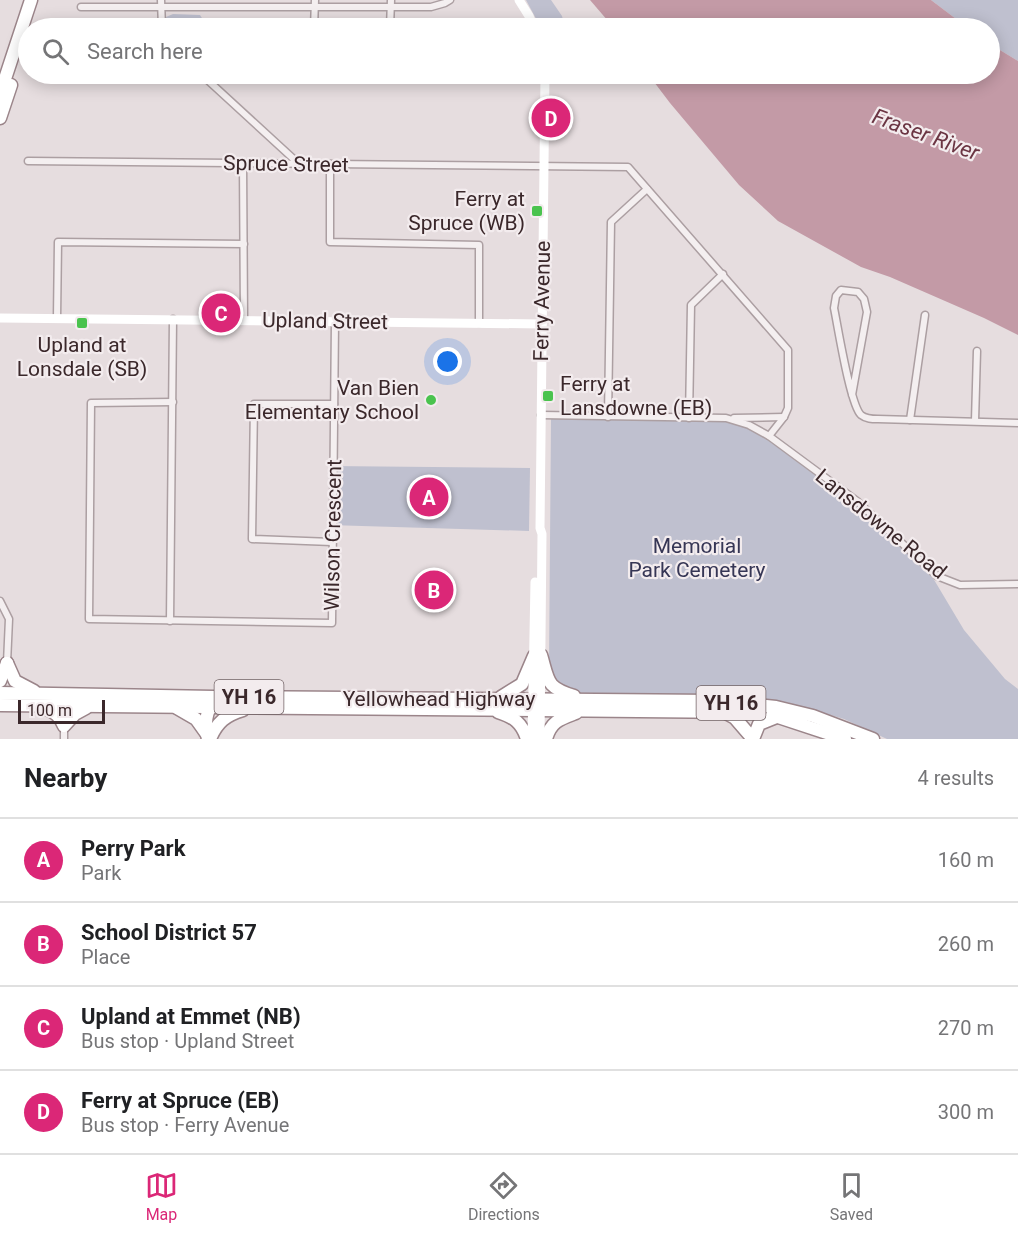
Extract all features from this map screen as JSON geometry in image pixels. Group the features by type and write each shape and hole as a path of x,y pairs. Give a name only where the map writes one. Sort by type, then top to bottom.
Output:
{"highway":[{"path":"25,18 31,0"},
{"path":"33,18 39,0"},
{"path":"0,94 18,39"},
{"path":"0,118 18,63"},
{"path":"527,739 522,727 514,718 494,704 522,684 537,656"},
{"path":"537,656 553,688 584,705"},
{"path":"0,681 7,663"},
{"path":"7,663 17,683 61,718 64,733"},
{"name":"Yellowhead Highway","path":"0,693 88,707 537,704 723,712 729,710 779,716 844,739"},
{"path":"208,738 207,717 210,706 216,702 240,697"},
{"name":"Yellowhead Highway","path":"0,705 39,700 240,697 494,704"},
{"name":"Yellowhead Highway","path":"584,705 714,701 776,707 813,716 873,739"},
{"path":"170,705 192,715 208,738"},
{"path":"546,739 548,729 558,719 584,705"},
{"path":"208,738 224,717 254,706"},
{"path":"64,733 75,714 88,707"},
{"path":"723,712 735,718 753,739 759,724 779,716"}],"main road":[{"path":"519,0 530,18"},
{"name":"Ferry Avenue","path":"540,739 537,656 542,534 540,528 545,84"},
{"name":"Upland Street","path":"0,318 542,324"},
{"name":"Ferry Avenue","path":"532,739 537,704"}],"street":[{"path":"81,7 160,3 237,3 391,4 431,7 450,0"},
{"path":"160,3 161,18"},
{"path":"212,84 298,163"},
{"name":"Spruce Street","path":"28,161 628,167 788,350 788,408 784,417"},
{"path":"243,163 244,320"},
{"path":"330,164 330,242 479,245 478,323"},
{"path":"608,417 611,222 647,189"},
{"path":"57,318 58,242 244,244"},
{"path":"689,418 692,305 723,274"},
{"path":"852,395 867,312 864,299 858,292 841,290 836,296 834,308 852,395 857,411 862,416 869,419 1018,423"},
{"path":"910,420 925,315"},
{"path":"172,402 91,403 89,619 170,621 173,319"},
{"name":"Wilson Crescent","path":"170,621 332,623 335,321"},
{"path":"975,421 977,351"},
{"path":"332,542 252,539 254,404 334,404"},
{"name":"Lansdowne Road","path":"541,416 726,418 749,425 769,436 862,505 938,576 960,585 1018,584"},
{"path":"726,418 784,417"},
{"path":"769,436 784,417"},
{"path":"0,601 9,619 7,663"}],"green space":[{"path":"526,0 551,0 562,18 536,18"},
{"path":"931,0 1018,0 1018,61 1000,50 1000,18 955,18"},
{"path":"173,14 200,15 202,18 166,18"},
{"name":"Memorial Park Cemetery","path":"551,417 725,417 771,440 893,536 930,573 964,630 1005,679 1018,689 1018,739 887,739 844,719 786,702 706,696 584,695 564,690 556,682 549,668"},
{"path":"329,466 530,468 529,531 329,525"}],"water":[{"path":"590,0 931,0 955,18 605,18"},
{"name":"Fraser River","path":"1000,50 1018,61 1018,335 890,277 861,267 778,221 739,185 656,84 1000,84"}],"place":[{"name":"Ferry at Spruce (EB)","path":"551,118"},
{"name":"Ferry at Spruce (WB)","path":"537,211"},
{"name":"Upland at Emmet (NB)","path":"221,313"},
{"name":"Upland at Lonsdale (SB)","path":"82,323"},
{"name":"Ferry at Lansdowne (EB)","path":"548,396"},
{"name":"Van Bien Elementary School","path":"431,400"},
{"name":"Perry Park","path":"429,497"},
{"name":"School District 57","path":"434,590"}]}
